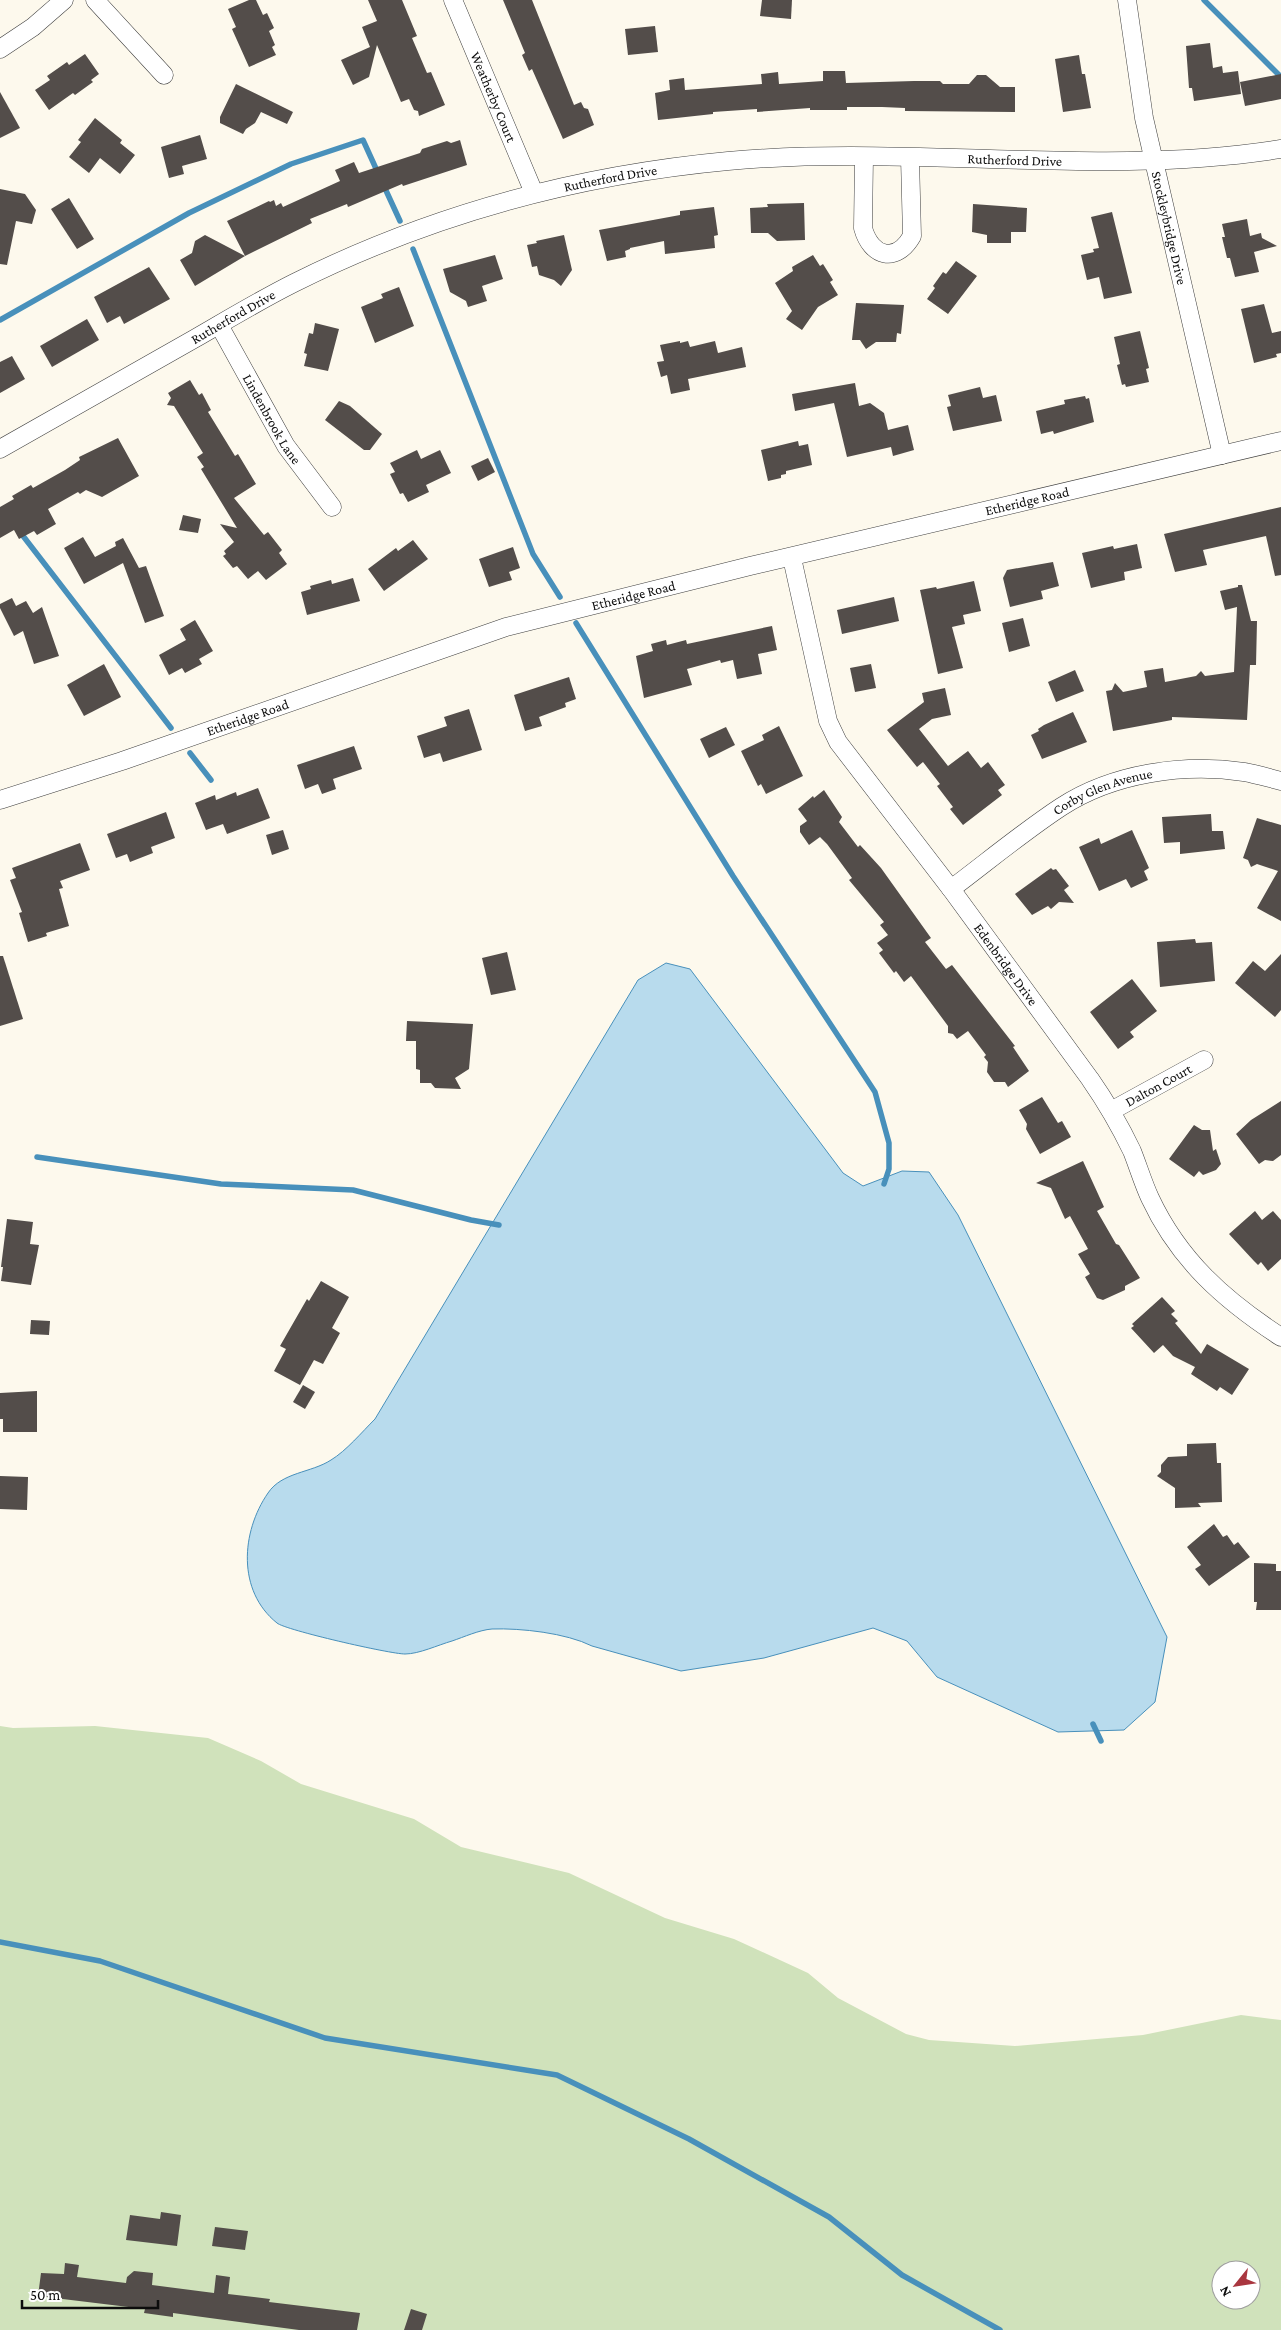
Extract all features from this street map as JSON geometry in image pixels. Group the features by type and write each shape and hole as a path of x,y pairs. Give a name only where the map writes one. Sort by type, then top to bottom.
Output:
{"street":[{"path":"0,49 33,27 64,0"},
{"path":"94,0 164,75"},
{"name":"Weatherby Court","path":"453,0 534,193"},
{"name":"Stockleybridge Drive","path":"1127,0 1144,118 1222,455"},
{"name":"Rutherford Drive","path":"0,449 292,284 374,247 437,222 534,193 610,177 730,161 864,157 1155,161 1226,157 1281,149"},
{"path":"864,157 864,228 866,239 874,249 886,254 896,253 907,245 912,236 910,158"},
{"name":"Lindenbrook Lane","path":"219,325 286,446 332,507"},
{"name":"Etheridge Road","path":"0,800 122,761 506,627 591,605 1281,441"},
{"name":"Edenbridge Drive","path":"792,558 820,688 831,728 838,742 951,889 1070,1050 1111,1111 1132,1152 1150,1198 1174,1240 1206,1279 1243,1312 1281,1336"},
{"name":"Corby Glen Avenue","path":"951,889 1062,806 1105,786 1151,773 1197,769 1244,772 1281,781"},
{"name":"Dalton Court","path":"1111,1111 1204,1060"}],"green space":[{"path":"0,1726 13,1728 95,1726 208,1738 261,1761 301,1784 414,1819 461,1847 569,1873 665,1918 734,1939 808,1973 838,1998 906,2034 929,2040 1015,2046 1143,2035 1241,2015 1281,2020 1281,2330 0,2330"}],"water":[{"path":"666,963 690,969 843,1173 863,1186 902,1171 929,1172 958,1215 1167,1637 1155,1702 1124,1730 1058,1732 937,1677 907,1641 873,1628 764,1658 681,1671 592,1646 581,1641 543,1632 516,1629 482,1631 416,1653 396,1653 317,1636 284,1626 277,1623 264,1610 255,1595 249,1578 247,1561 248,1543 252,1525 268,1493 281,1481 323,1464 337,1456 375,1419 638,980"}],"building":[{"path":"249,0 256,0 263,15 267,13 274,28 269,31 275,45 272,47 276,55 249,67 232,29 236,27 228,9"},
{"path":"368,0 402,0 417,36 412,38 427,73 431,72 445,105 419,116 418,111 414,110 409,99 401,102 377,45 369,77 353,85 341,60 370,47 362,27 377,21"},
{"path":"503,0 532,0 574,105 581,102 584,108 588,109 594,125 563,139 532,69 529,71 522,55 525,53"},
{"path":"762,0 792,0 791,19 760,16"},
{"path":"655,26 658,52 628,55 625,29"},
{"path":"1210,43 1213,68 1222,66 1223,73 1238,71 1241,94 1194,101 1192,88 1189,88 1186,46"},
{"path":"85,54 99,74 91,80 93,82 75,95 73,93 49,110 35,90 50,80 47,76 67,62 69,65"},
{"path":"1079,55 1082,74 1085,74 1091,108 1063,112 1055,59"},
{"path":"823,71 845,71 846,83 940,81 943,84 969,84 977,75 986,75 1000,87 1015,87 1015,112 905,111 905,108 882,107 847,107 847,110 810,110 810,108 757,112 757,109 713,112 713,114 658,120 655,93 670,90 669,80 684,78 685,90 762,84 761,74 778,72 779,84 823,81"},
{"path":"1281,74 1281,99 1245,106 1240,82"},
{"path":"236,84 293,112 287,124 261,112 255,123 246,129 243,134 220,123 220,117"},
{"path":"0,92 20,128 0,138"},
{"path":"95,118 122,140 120,143 135,155 120,174 100,158 89,173 69,157 81,142 78,140"},
{"path":"200,135 207,159 182,166 184,174 169,178 161,147"},
{"path":"460,140 467,165 403,186 402,184 348,207 347,204 310,219 312,223 245,256 227,221 269,201 274,200 276,206 281,203 283,207 340,181 335,170 354,162 359,173 420,153 422,149 447,141 451,143"},
{"path":"0,189 25,194 36,210 32,224 16,221 7,265 0,264"},
{"path":"69,198 94,239 77,249 51,209"},
{"path":"804,203 805,240 777,241 768,233 751,233 750,208 768,207 767,204"},
{"path":"973,204 1027,208 1026,232 1011,232 1011,243 987,243 987,235 972,232"},
{"path":"714,207 718,235 714,236 715,248 665,254 664,241 630,248 625,251 626,257 607,261 599,230 680,215 680,211"},
{"path":"1112,212 1132,293 1104,299 1099,277 1087,280 1081,255 1094,252 1093,249 1099,248 1091,217"},
{"path":"1247,219 1250,236 1261,233 1262,238 1277,246 1254,252 1259,272 1235,277 1230,258 1227,258 1222,237 1225,237 1222,224"},
{"path":"205,235 245,256 195,286 180,260 192,253 195,241"},
{"path":"564,235 572,270 561,286 554,280 539,275 537,266 532,267 527,245 537,243 536,241"},
{"path":"495,255 503,279 482,286 487,301 468,307 466,301 450,292 443,269"},
{"path":"813,255 820,266 823,264 833,280 830,282 838,295 818,307 802,330 786,319 792,311 775,283 793,271 792,267"},
{"path":"956,261 977,276 948,314 927,299 943,272 946,274"},
{"path":"149,267 170,299 124,324 120,316 107,323 94,297"},
{"path":"399,287 414,326 375,343 361,307 383,298 381,294"},
{"path":"856,303 904,305 901,334 897,333 896,342 876,342 866,349 860,340 852,340"},
{"path":"1264,304 1272,333 1281,331 1281,353 1276,354 1277,357 1254,363 1241,309"},
{"path":"87,319 99,340 52,367 40,346"},
{"path":"315,323 339,329 328,371 304,366 307,354 304,353 309,333 313,334"},
{"path":"1140,331 1149,368 1146,369 1149,382 1126,387 1125,384 1122,385 1117,365 1120,364 1114,337"},
{"path":"680,341 680,343 688,341 690,347 715,341 718,353 742,347 746,367 688,379 690,390 671,394 667,375 661,377 657,362 664,361 660,345"},
{"path":"12,356 25,379 0,393 0,362"},
{"path":"190,380 199,395 202,393 211,410 208,412 235,456 238,454 256,484 234,498 264,535 268,532 282,550 279,553 287,564 266,580 258,571 248,579 237,566 233,568 223,556 226,554 224,551 234,542 220,524 237,528 201,469 204,467 197,457 203,453 174,406 167,405 171,398 168,393"},
{"path":"855,383 859,406 870,403 884,413 888,430 908,425 914,450 893,456 891,447 847,457 834,403 795,411 792,394"},
{"path":"980,387 983,398 996,395 1002,421 953,431 947,407 951,406 948,395"},
{"path":"1085,396 1086,399 1089,398 1094,422 1054,434 1053,431 1041,434 1036,411 1065,404 1064,400"},
{"path":"339,401 350,406 382,434 370,450 364,450 325,420"},
{"path":"118,438 139,476 102,497 86,490 80,494 78,492 48,509 56,524 37,535 34,531 19,539 14,530 0,538 0,507 14,499 12,496 31,485 33,488 80,460 79,457"},
{"path":"798,441 799,446 808,444 812,465 786,471 786,474 781,475 781,478 768,481 761,450"},
{"path":"417,450 421,459 440,450 451,473 426,485 429,492 408,502 403,493 400,494 390,474 395,472 390,463"},
{"path":"488,458 495,472 478,481 471,466"},
{"path":"1281,507 1281,575 1275,576 1266,536 1203,550 1207,565 1175,572 1164,534"},
{"path":"183,515 201,519 198,533 179,530"},
{"path":"83,537 95,557 116,546 115,542 123,538 139,568 146,566 164,616 145,623 123,563 84,584 64,548"},
{"path":"413,540 428,559 384,591 368,569 396,548 398,551"},
{"path":"1137,544 1142,568 1124,572 1125,580 1091,588 1082,553 1113,546 1114,549"},
{"path":"513,547 520,568 509,572 512,580 489,587 479,559"},
{"path":"1053,562 1059,586 1041,591 1043,599 1010,607 1003,578 1007,570"},
{"path":"353,578 360,601 307,615 301,592 311,589 310,586 331,580 332,584"},
{"path":"974,581 981,611 963,615 965,624 952,627 963,668 938,674 920,590 936,587 937,589"},
{"path":"1238,585 1242,585 1251,621 1257,621 1256,665 1250,665 1247,720 1172,717 1172,720 1113,731 1106,691 1112,690 1115,683 1123,692 1147,687 1144,671 1163,668 1165,682 1196,676 1201,671 1205,676 1234,672 1237,607 1225,610 1220,591 1238,587"},
{"path":"894,597 899,621 842,634 837,610"},
{"path":"12,598 16,606 26,601 33,613 42,607 59,656 34,664 23,631 14,636 0,608 0,604"},
{"path":"1023,618 1030,646 1009,652 1002,623"},
{"path":"195,620 213,651 199,659 202,664 185,673 182,668 169,675 159,655 186,640 180,629"},
{"path":"772,626 777,650 758,654 762,674 737,679 733,660 721,663 720,660 687,669 692,685 644,698 636,656 653,651 651,644 666,640 667,645 686,640 687,644"},
{"path":"104,664 121,697 84,716 67,685"},
{"path":"871,664 876,688 855,692 850,668"},
{"path":"1075,670 1084,691 1056,702 1048,682"},
{"path":"569,677 576,699 565,703 566,707 539,717 542,726 525,731 514,695"},
{"path":"945,688 951,715 932,719 919,729 948,766 968,751 981,768 988,762 1005,785 998,790 1002,795 963,825 950,809 953,807 937,786 940,784 923,762 917,767 887,730 924,702 922,693"},
{"path":"469,709 482,750 443,762 440,753 424,758 417,736 447,726 444,717"},
{"path":"1073,712 1087,742 1042,759 1031,735 1039,731 1038,729 1044,725"},
{"path":"779,726 803,776 766,794 761,784 758,786 741,751 764,740 762,735"},
{"path":"726,727 735,745 709,758 700,739"},
{"path":"354,746 362,769 333,779 336,789 322,794 318,784 305,789 297,765"},
{"path":"258,788 270,818 227,834 223,824 206,830 195,803 215,795 216,800 236,792 237,796"},
{"path":"824,790 842,817 839,822 858,847 860,845 881,868 931,938 925,942 946,969 952,965 1015,1046 1013,1047 1029,1071 1008,1087 1005,1082 994,1082 987,1072 988,1062 984,1057 986,1055 968,1031 957,1039 953,1034 948,1033 948,1026 911,976 904,982 896,971 894,973 879,953 883,950 877,943 888,935 880,925 884,922 849,880 852,878 827,844 820,837 809,845 800,832 800,826 807,821 798,809 813,796 814,798"},
{"path":"166,812 175,838 151,847 153,853 130,862 127,854 116,858 107,834"},
{"path":"1211,814 1212,831 1223,831 1225,849 1180,854 1180,842 1164,843 1162,817"},
{"path":"1257,818 1281,825 1281,921 1257,908 1278,871 1257,864 1251,867 1248,860 1243,858"},
{"path":"283,830 289,849 272,855 266,835"},
{"path":"1132,830 1149,868 1144,871 1148,880 1131,888 1126,879 1099,891 1079,847 1099,838 1101,844"},
{"path":"80,843 90,870 60,881 63,888 59,889 69,926 46,933 47,936 28,942 19,913 22,912 10,880 16,878 12,868"},
{"path":"1051,868 1053,870 1056,869 1069,886 1064,890 1074,903 1059,902 1051,909 1048,906 1032,915 1015,894"},
{"path":"1195,939 1196,943 1212,942 1215,981 1160,987 1157,942"},
{"path":"507,952 516,990 491,995 482,958"},
{"path":"1281,954 1281,1010 1275,1017 1235,983 1253,961 1265,971"},
{"path":"0,956 3,956 23,1019 0,1026"},
{"path":"1132,979 1157,1011 1130,1032 1134,1037 1118,1049 1090,1012"},
{"path":"407,1021 473,1024 469,1069 455,1078 461,1089 435,1088 431,1083 420,1083 420,1070 416,1069 416,1041 406,1041"},
{"path":"1042,1097 1058,1123 1062,1121 1071,1137 1040,1154 1026,1129 1027,1124 1019,1110"},
{"path":"1281,1101 1281,1155 1273,1161 1265,1160 1259,1164 1236,1134 1251,1120"},
{"path":"1194,1125 1202,1130 1210,1130 1213,1151 1216,1149 1221,1164 1216,1170 1203,1175 1199,1171 1194,1177 1169,1159"},
{"path":"1083,1161 1104,1207 1097,1211 1116,1244 1119,1245 1140,1278 1125,1286 1125,1290 1103,1300 1097,1298 1085,1277 1090,1274 1078,1254 1088,1249 1070,1216 1065,1219 1051,1188 1036,1183"},
{"path":"1255,1211 1262,1220 1273,1211 1281,1220 1281,1259 1268,1271 1261,1262 1258,1265 1229,1234"},
{"path":"7,1219 33,1222 30,1244 39,1245 31,1285 1,1281"},
{"path":"321,1281 349,1297 332,1328 340,1333 323,1364 314,1360 300,1385 274,1371 286,1349 280,1346 307,1299 309,1301"},
{"path":"1162,1297 1175,1311 1171,1314 1178,1321 1175,1323 1201,1354 1207,1344 1249,1369 1232,1395 1220,1387 1217,1391 1191,1374 1195,1367 1173,1356 1163,1345 1154,1353 1131,1328 1134,1326 1132,1324"},
{"path":"31,1320 50,1321 49,1335 30,1334"},
{"path":"303,1385 315,1392 305,1409 293,1402"},
{"path":"37,1391 37,1432 3,1432 3,1419 0,1419 0,1393"},
{"path":"1216,1443 1217,1463 1221,1463 1222,1502 1198,1503 1201,1507 1175,1508 1175,1488 1157,1476 1161,1472 1161,1465 1168,1457 1187,1456 1187,1444"},
{"path":"0,1476 28,1477 27,1510 0,1509"},
{"path":"1214,1524 1223,1537 1227,1535 1234,1545 1238,1542 1250,1557 1209,1586 1195,1569 1201,1565 1187,1547"},
{"path":"1254,1563 1276,1564 1276,1571 1281,1571 1281,1610 1256,1610 1257,1602 1254,1602"},
{"path":"161,2212 181,2215 177,2246 126,2240 130,2215 160,2219"},
{"path":"215,2227 248,2231 245,2250 212,2246"},
{"path":"65,2263 79,2265 77,2277 126,2283 127,2277 134,2271 153,2273 152,2285 214,2293 216,2275 230,2277 228,2294 270,2299 269,2302 360,2313 357,2330 299,2330 173,2313 173,2317 144,2313 145,2309 38,2296 41,2273 64,2274"},
{"path":"411,2309 427,2314 422,2330 404,2330"}],"waterway":[{"path":"1204,0 1281,77"},
{"path":"0,320 189,213 291,164 363,140 378,173"},
{"path":"383,184 400,221"},
{"path":"413,249 533,554 560,597"},
{"path":"20,532 171,728"},
{"path":"576,623 733,876 875,1092 889,1143 889,1169 884,1184"},
{"path":"190,753 211,780"},
{"path":"37,1157 221,1184 353,1190 471,1220 499,1225"},
{"path":"1093,1724 1101,1741"},
{"path":"0,1942 100,1961 325,2038 557,2075 689,2139 829,2217 902,2275 1000,2330"}]}
